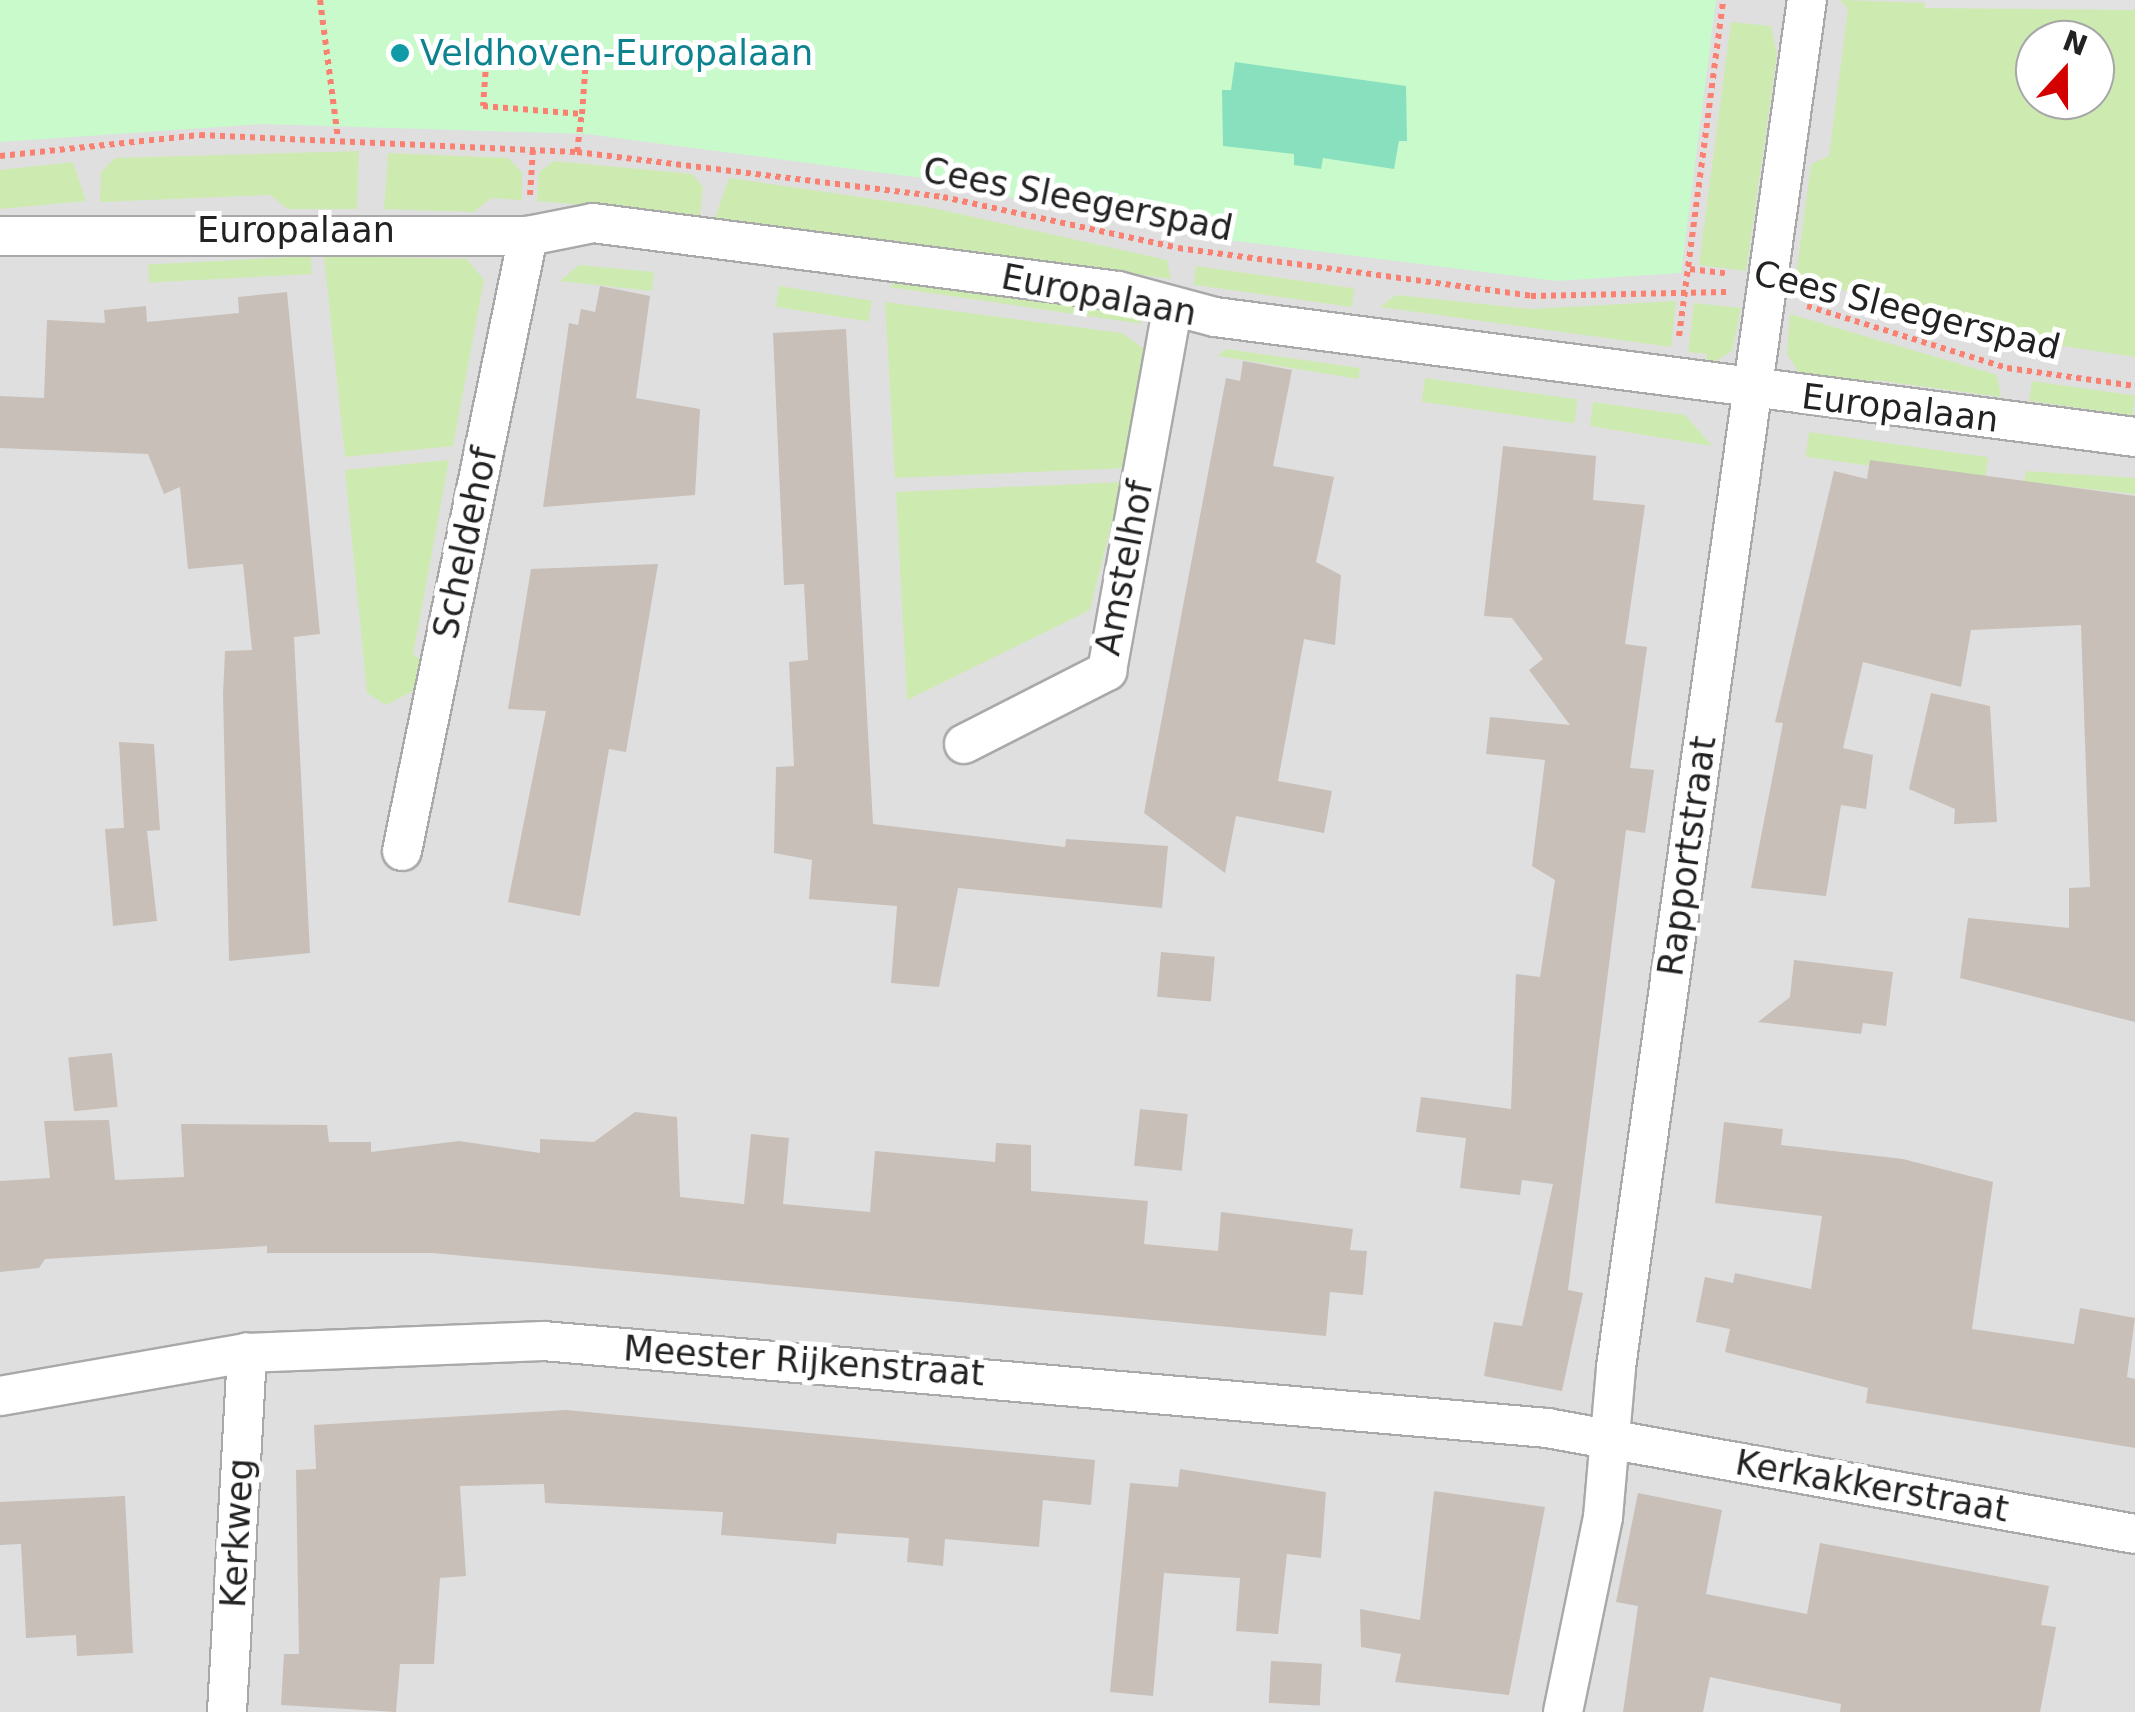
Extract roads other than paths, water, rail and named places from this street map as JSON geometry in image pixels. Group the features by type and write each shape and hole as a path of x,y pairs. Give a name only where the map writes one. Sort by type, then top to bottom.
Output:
{"street":[{"name":"Rapportstraat","path":"1564,1712 1603,1517 1609,1438 1807,0"},
{"name":"Europalaan","path":"0,236 528,236 593,222 1118,291 1172,308 1672,379 2135,437"},
{"name":"Scheldehof","path":"402,851 528,236"},
{"name":"Amstelhof","path":"964,744 1107,670 1172,308"},
{"name":"Meester Rijkenstraat","path":"0,1396 248,1353 543,1342 1609,1438"},
{"name":"Kerkweg","path":"227,1712 248,1353"},
{"name":"Kerkakkerstraat","path":"1609,1438 2135,1534"}],"place":[{"name":"Veldhoven-Europalaan","path":"400,53"}]}
